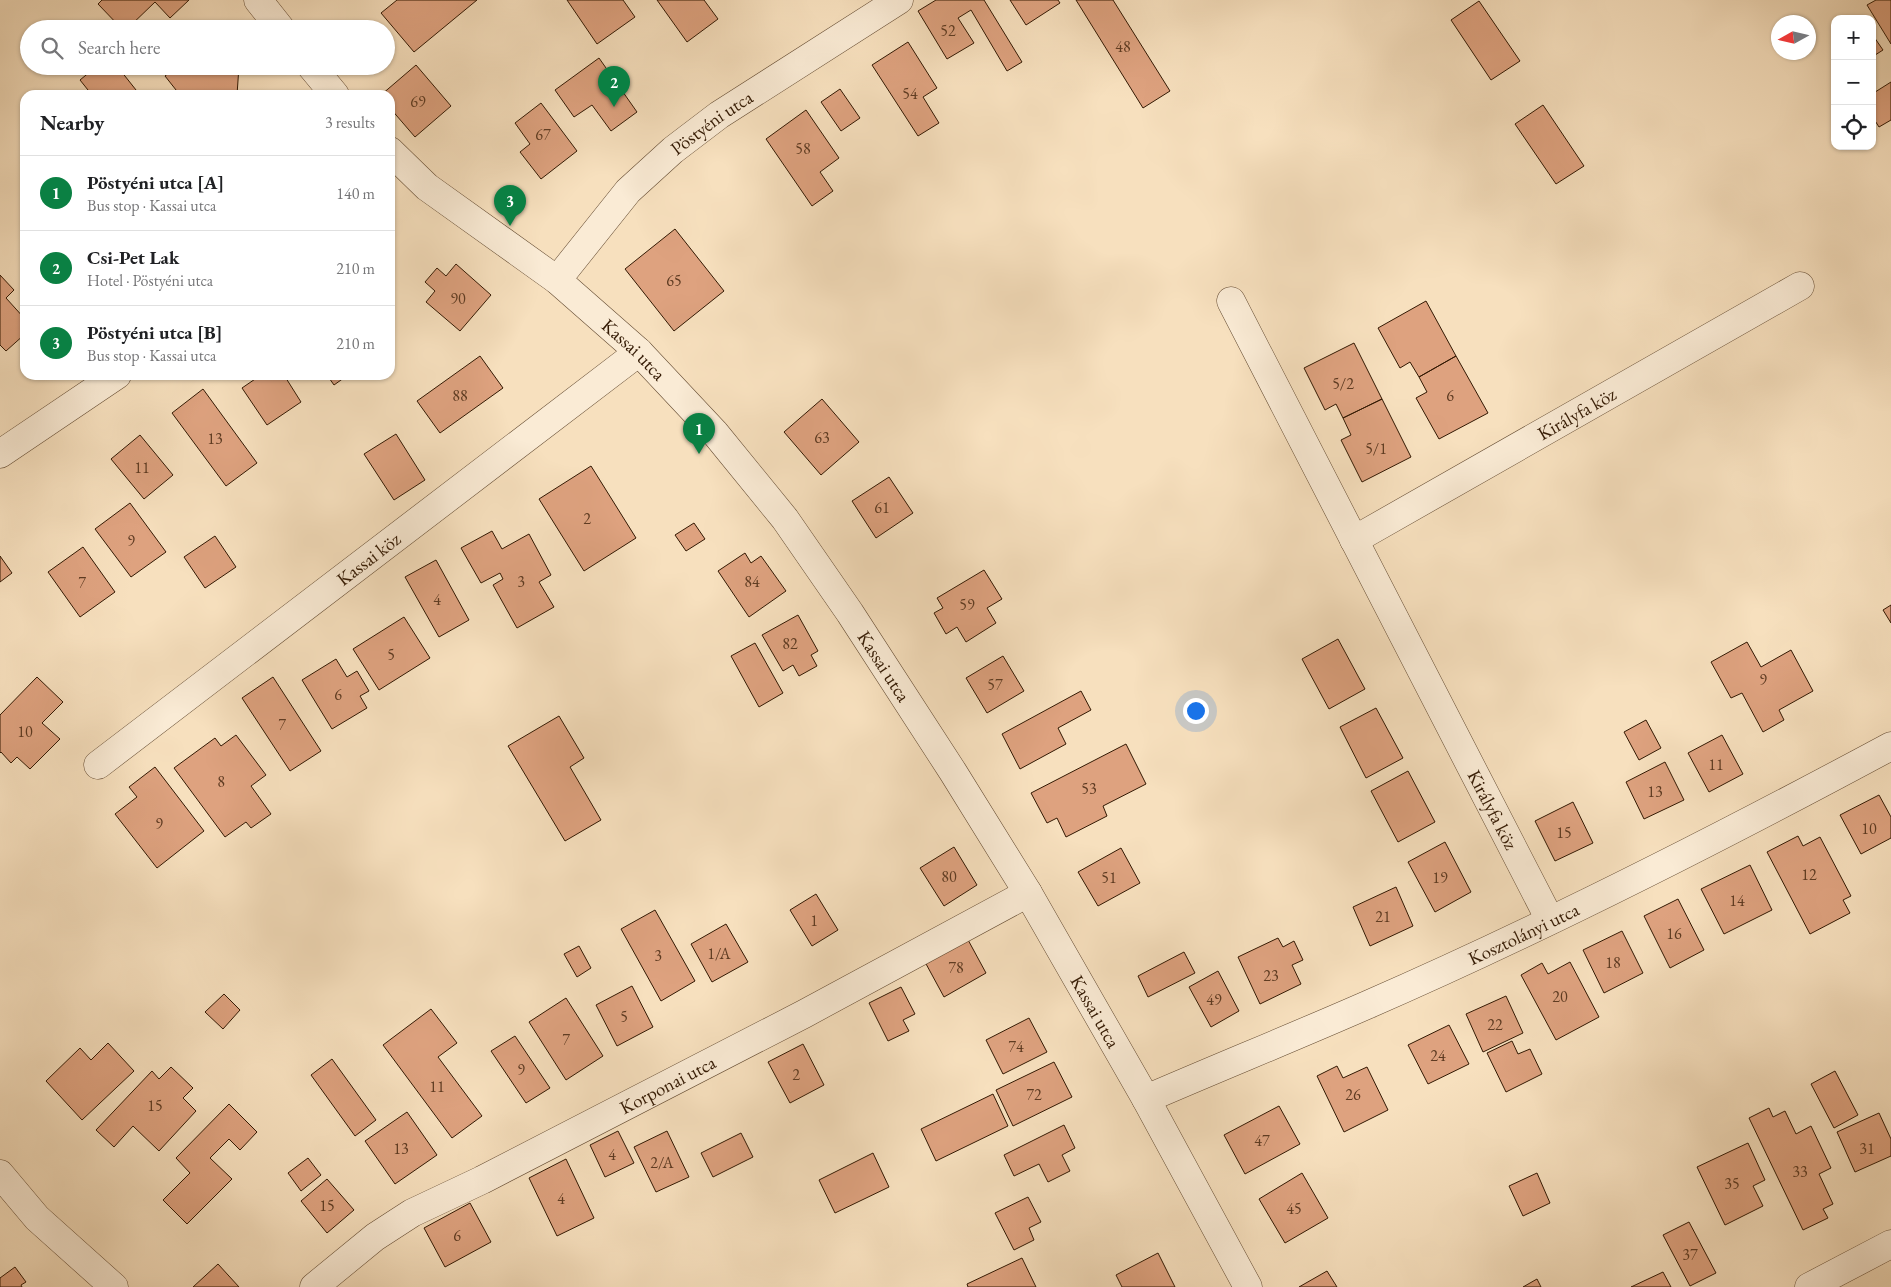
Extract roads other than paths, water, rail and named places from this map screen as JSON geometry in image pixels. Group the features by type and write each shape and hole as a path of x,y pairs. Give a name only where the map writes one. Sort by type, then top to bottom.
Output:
{"street":[{"path":"258,0 274,20"},
{"name":"Pöstyéni utca","path":"557,280 628,191 673,150 720,114 899,0"},
{"path":"318,75 331,90"},
{"name":"Kassai utca","path":"395,162 427,187 557,280 639,352 715,433 785,519 850,613 953,772 1028,893 1146,1098 1248,1287"},
{"name":"Királyfa köz","path":"1354,540 1800,286"},
{"name":"Királyfa köz","path":"1230,301 1550,920"},
{"name":"Kassai köz","path":"98,764 639,352"},
{"path":"0,454 110,380"},
{"name":"Kosztolányi utca","path":"1146,1098 1368,1004 1550,920 1737,827 1891,746"},
{"name":"Korponai utca","path":"314,1287 375,1238 412,1213 482,1180 804,1014 1028,893"},
{"path":"0,1174 37,1218 114,1287"},
{"path":"1809,1287 1891,1244"}],"place":[{"name":"Csi-Pet Lak","path":"614,107"},
{"name":"Pöstyéni utca [B]","path":"510,226"},
{"name":"Pöstyéni utca [A]","path":"699,454"}]}
